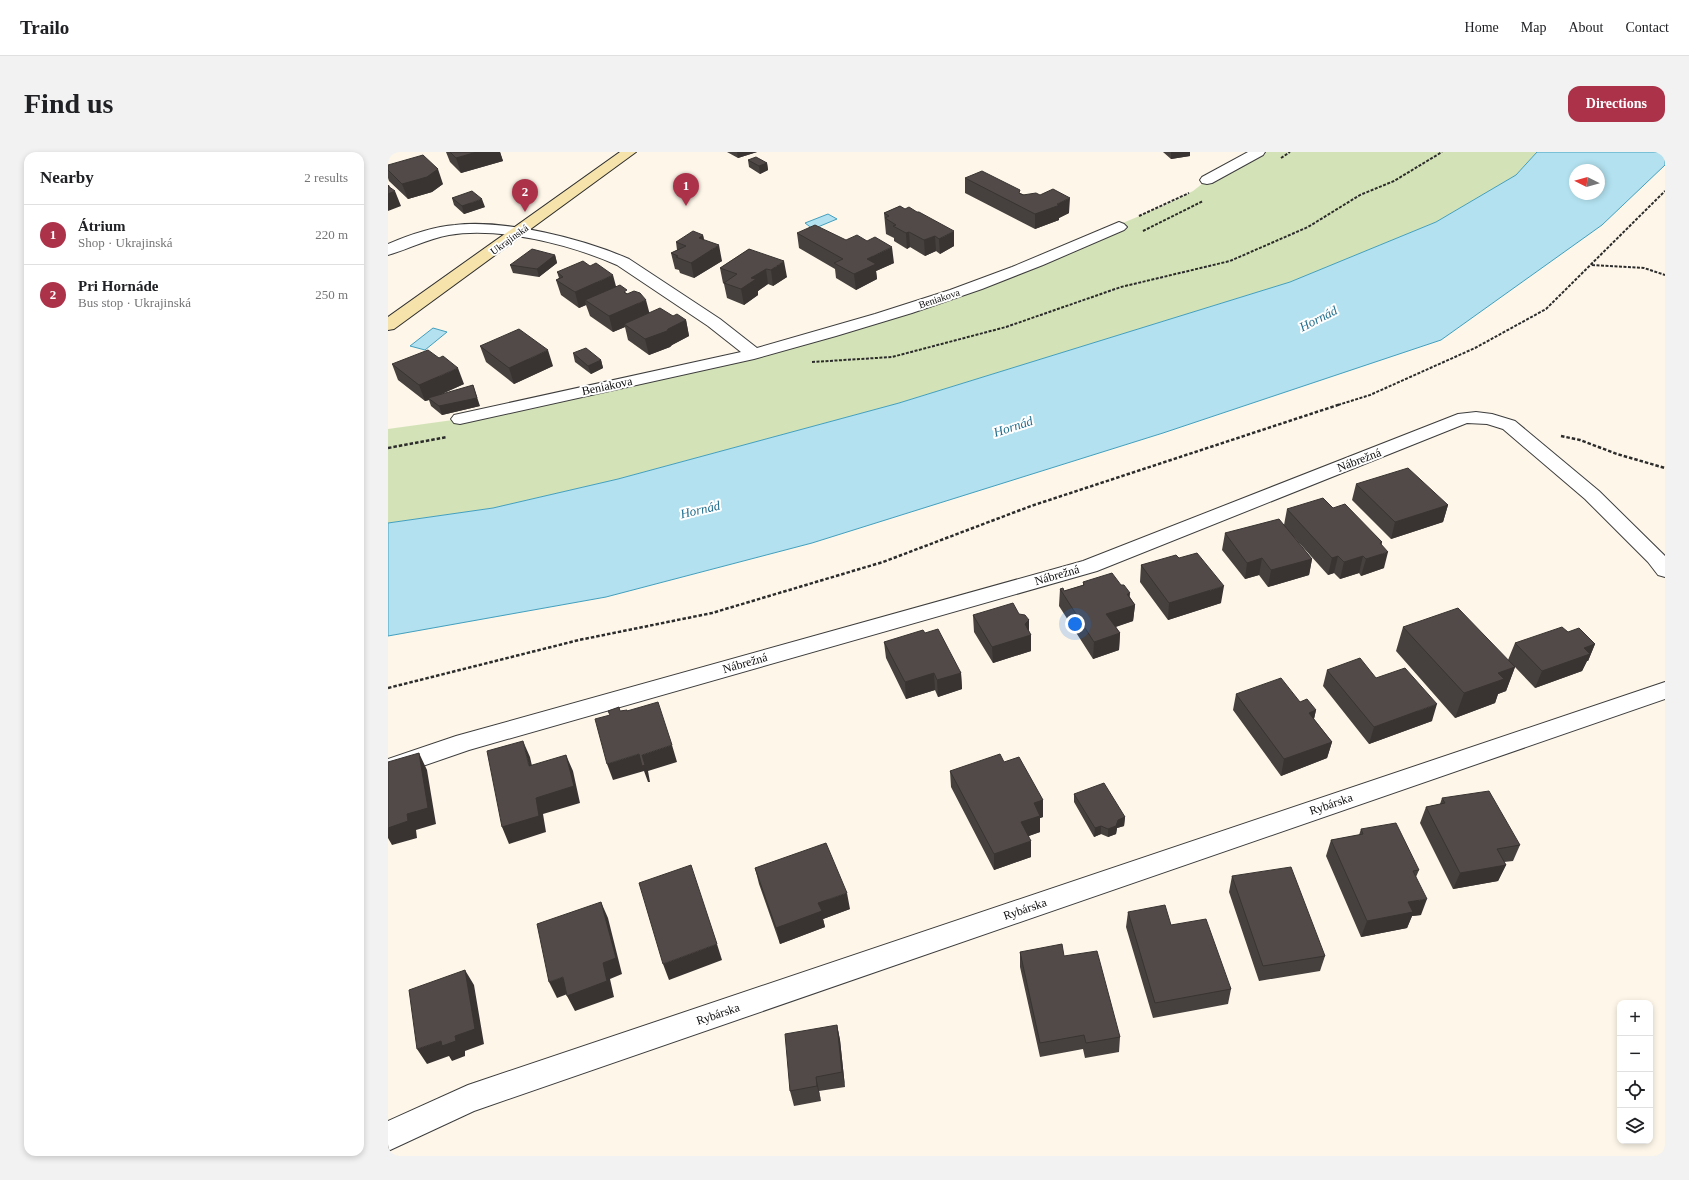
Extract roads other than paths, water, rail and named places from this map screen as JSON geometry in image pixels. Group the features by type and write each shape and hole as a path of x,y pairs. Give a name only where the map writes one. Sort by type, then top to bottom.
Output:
{"main road":[{"name":"Ukrajinská","path":"388,325 629,152"}],"street":[{"path":"1207,180 1258,152"},
{"name":"Beniakova","path":"460,419 754,354 819,336 955,293 1052,256 1120,227"},
{"path":"388,250 419,238 448,230 471,229 517,233 598,252 623,262 734,336 754,354"},
{"name":"Nábrežná","path":"388,769 472,740 1090,566 1464,418 1480,417 1496,420 1509,425 1592,495 1655,558 1665,570"},
{"name":"Rybárska","path":"388,1136 468,1099 1665,690"}],"water":[{"name":"Hornád","path":"1537,152 1665,152 1665,165 1602,225 1441,340 1163,433 812,543 606,597 388,636 388,523 493,508 618,479 899,403 1290,282 1436,222 1516,175"},
{"path":"828,214 837,219 813,229 805,223"},
{"path":"433,328 447,332 425,350 410,346"}],"place":[{"name":"Átrium","path":"686,206"},
{"name":"Pri Hornáde","path":"525,212"}]}
